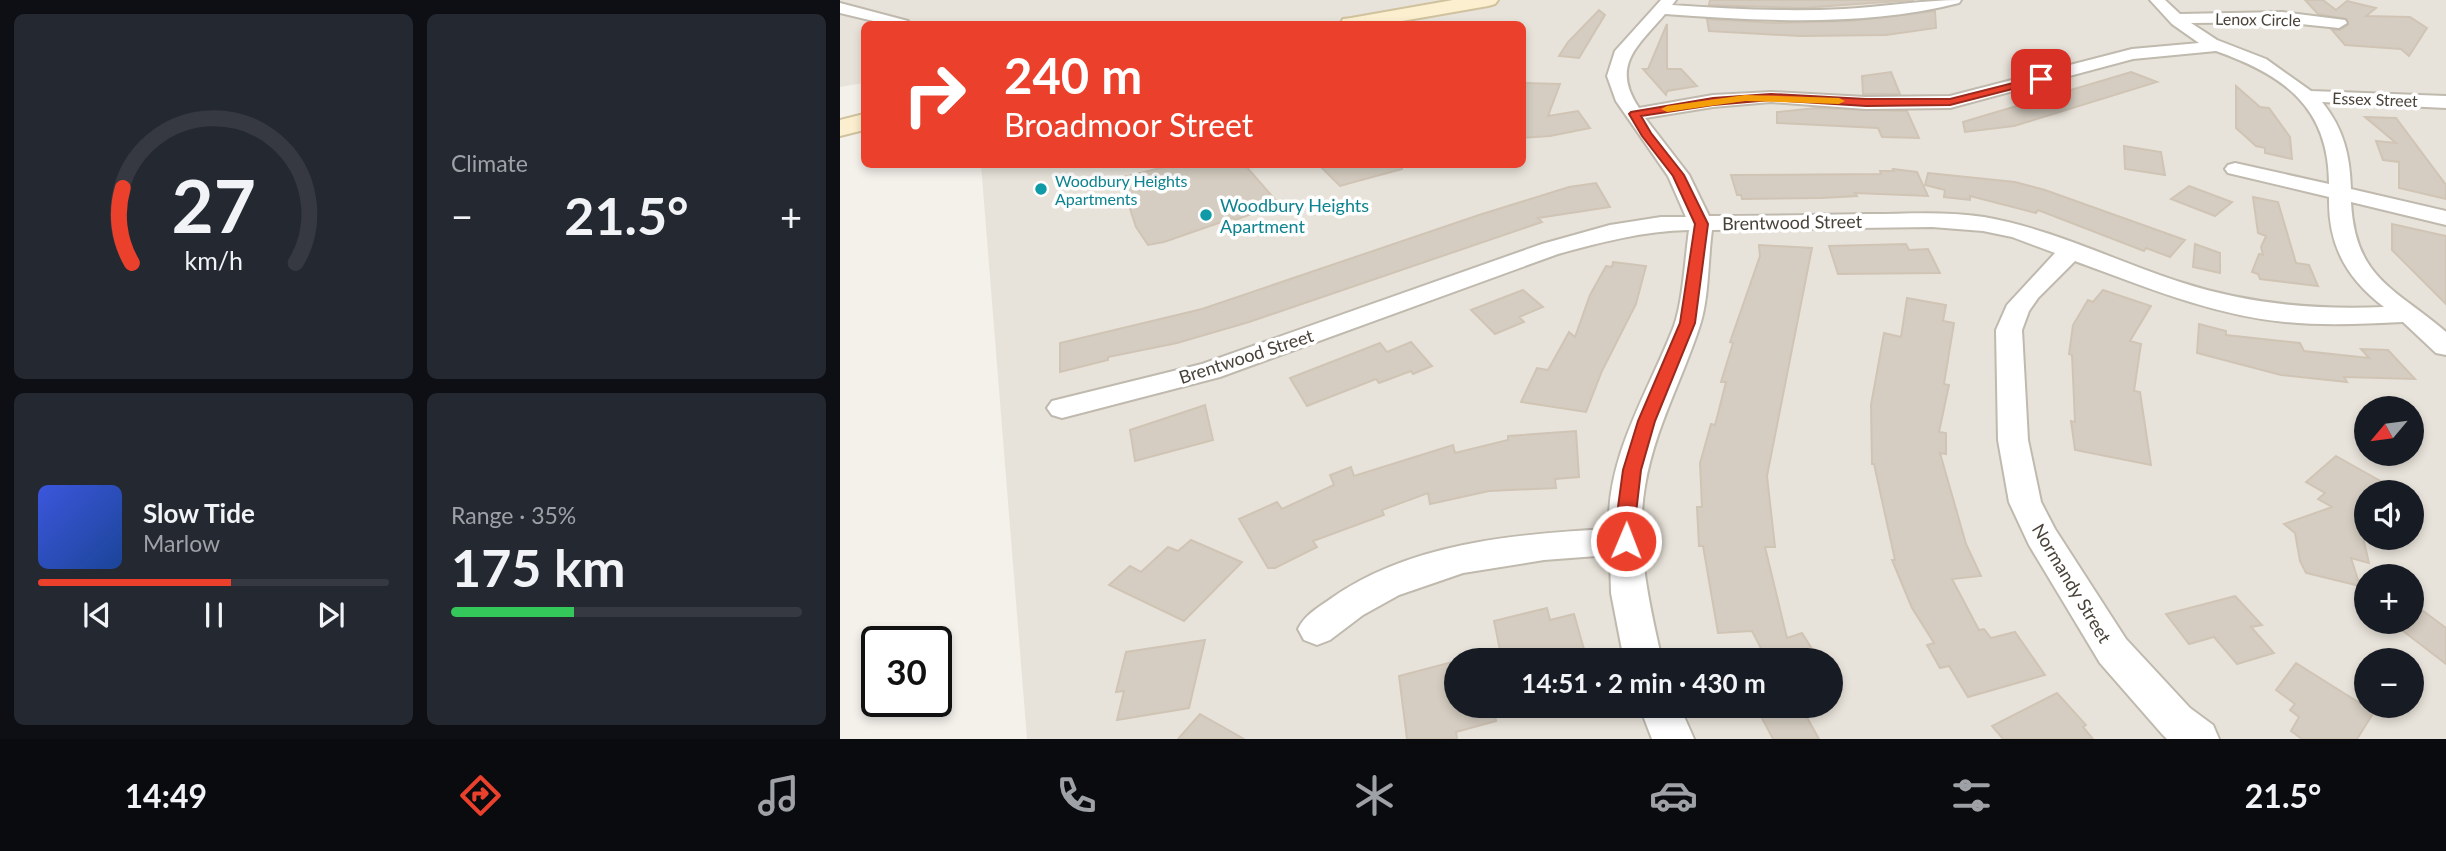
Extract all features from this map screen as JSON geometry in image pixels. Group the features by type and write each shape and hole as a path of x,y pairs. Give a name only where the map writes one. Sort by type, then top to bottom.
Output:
{"street":[{"path":"1368,21 1485,0"},
{"path":"1640,648 1629,593 1626,541 1625,522 1631,475 1646,421 1688,323 1701,224 1678,175 1646,134 1625,101 1616,76 1621,55 1665,4 1729,15 1816,17 1887,12 1954,0"},
{"path":"2157,0 2177,19 2218,46 2251,58 2318,109 2335,133 2341,154 2339,211 2345,240 2356,266 2380,292 2446,347"},
{"path":"840,8 890,21"},
{"name":"Lenox Circle","path":"2177,19 2282,17 2339,23"},
{"path":"1635,114 1713,102 1771,97 1866,103 1950,102 2132,54 2218,46"},
{"name":"Essex Street","path":"2304,96 2446,102"},
{"path":"840,128 861,123"},
{"path":"2235,169 2446,218"},
{"name":"Brentwood Street","path":"1062,408 1210,371 1574,242 1637,226 1918,220 1983,224 2019,232 2172,288 2225,303 2295,314 2341,317 2409,314"},
{"name":"Normandy Street","path":"2072,250 2029,293 2016,310 2009,330 2013,440 2025,502 2041,536 2113,651 2176,721 2198,739"},
{"path":"1317,629 1340,609 1367,593 1396,579 1431,568 1511,549 1626,541"},
{"path":"1664,718 1673,739"}],"shaded area":[{"path":"840,0 2446,0 2446,739 1027,739 981,168 1526,168 1526,21 861,21 861,84 840,87"}],"building":[{"path":"1710,0 1914,0 1801,8 1709,5"},
{"path":"2305,0 2323,0 2336,10 2347,1 2376,8 2366,16 2410,17 2427,28 2409,56 2401,49 2345,45 2332,30 2340,30 2348,25 2347,19 2318,14"},
{"path":"1599,10 1605,15 1579,58 1559,56 1568,42"},
{"path":"1935,11 1936,28 1886,35 1800,36 1709,31 1707,19 1776,23 1850,21"},
{"path":"1667,24 1667,69 1681,69 1697,86 1667,91 1666,95 1643,69 1648,69"},
{"path":"1891,72 1900,94 1863,94 1862,76"},
{"path":"2131,72 2157,82 2014,126 1965,132 1963,122"},
{"path":"1526,83 1560,84 1548,116 1578,111 1590,128 1526,138"},
{"path":"2236,86 2260,107 2269,108 2290,137 2292,159 2265,153 2265,148 2256,146 2236,128"},
{"path":"1816,108 1907,111 1919,138 1882,137 1878,128 1777,123 1777,112"},
{"path":"2365,117 2396,118 2446,185 2446,199 2399,188 2399,162 2383,160 2376,141 2396,143"},
{"path":"2124,146 2161,152 2165,175 2125,169"},
{"path":"1160,168 1248,168 1279,204 1235,220 1233,218 1148,245 1136,227 1120,178"},
{"name":"Woodbury Heights Apartment","path":"1322,168 1402,168 1402,169 1340,186"},
{"path":"1893,169 1917,172 1928,196 1855,193 1857,196 1742,199 1741,195 1737,195 1731,175 1881,174 1880,171 1894,171"},
{"path":"1928,173 2015,182 2045,190 2185,240 2170,257 2146,248 2144,251 2038,210 2036,213 1970,196 1970,200 1944,197 1945,190 1925,185"},
{"path":"1596,183 1610,207 1538,218 1542,222 1249,322 1177,343 1108,357 1108,360 1060,372 1060,343 1202,309 1479,215 1569,187"},
{"path":"2189,186 2232,202 2215,216 2171,199"},
{"path":"2253,197 2278,202 2296,263 2309,265 2318,286 2260,279 2258,274 2252,272 2259,254 2263,255 2261,247 2266,236 2258,233"},
{"path":"2392,224 2446,236 2446,304 2392,250"},
{"path":"1906,244 1909,250 1928,249 1940,273 1838,274 1829,246"},
{"path":"2195,244 2220,253 2220,273 2193,267"},
{"path":"1759,245 1812,248 1767,476 1775,547 1765,547 1787,638 1802,633 1811,648 1761,648 1752,631 1718,633 1703,546 1699,546 1697,507 1702,507 1700,463 1711,424 1715,425 1726,382 1721,382 1733,343 1730,342 1760,256"},
{"path":"1613,262 1646,266 1636,304 1602,371 1586,412 1521,402 1537,368 1548,370 1569,332 1575,337 1590,295 1606,266 1612,267"},
{"path":"1523,290 1543,307 1519,317 1524,322 1495,334 1471,310"},
{"path":"2103,290 2151,306 2130,341 2141,344 2134,391 2140,392 2151,465 2075,450 2071,421 2075,422 2072,355 2069,354 2073,325 2088,300 2093,302"},
{"path":"1907,298 1946,305 1943,321 1954,323 1944,384 1949,385 1939,432 1946,433 1946,454 1940,453 1966,544 1981,576 1952,579 1979,630 1984,629 1991,638 2015,632 2045,675 1968,697 1949,666 1940,668 1927,645 1934,643 1912,608 1892,560 1895,560 1872,464 1871,405 1884,333 1901,337"},
{"path":"2199,324 2226,331 2226,335 2300,343 2304,351 2369,358 2361,349 2388,350 2415,379 2344,377 2347,382 2281,375 2197,353"},
{"path":"1411,342 1432,366 1379,383 1376,379 1307,406 1290,378 1380,343 1387,352"},
{"path":"1205,405 1213,440 1135,461 1130,430"},
{"path":"1576,431 1579,477 1555,479 1556,488 1489,491 1430,504 1428,493 1382,510 1384,515 1313,541 1317,547 1275,568 1268,568 1239,519 1277,502 1282,509 1334,485 1330,475 1351,467 1354,476 1453,445 1455,453 1508,440 1508,436"},
{"path":"2336,456 2379,480 2354,480 2354,550 2366,550 2369,563 2351,558 2354,585 2306,573 2300,561 2295,533 2284,524 2332,507 2318,499 2325,493 2306,482"},
{"path":"1191,540 1242,562 1184,621 1109,585 1130,566 1141,572 1168,547 1178,551"},
{"path":"2235,596 2262,625 2251,627 2274,653 2237,664 2214,637 2189,644 2166,614"},
{"path":"1547,608 1550,620 1574,614 1584,648 1500,648 1494,621"},
{"path":"2424,612 2446,628 2446,664 2407,634 2424,634"},
{"path":"1205,640 1189,708 1117,720 1124,691 1116,692 1126,652"},
{"path":"2296,663 2354,699 2354,718 2370,718 2357,739 2302,739 2291,731 2299,717 2290,710 2295,704 2276,690"},
{"path":"1444,664 1444,718 1495,718 1496,721 1456,732 1457,739 1407,739 1399,676"},
{"path":"2057,693 2086,725 2083,727 2093,739 2003,739 1992,726"},
{"path":"1200,714 1244,739 1178,739"},
{"path":"1762,718 1807,718 1819,739 1773,739"}],"slow traffic":[{"path":"1667,109 1745,98 1839,101"}],"place":[{"name":"Woodbury Heights Apartments","path":"1041,189"},
{"name":"Woodbury Heights Apartment","path":"1206,215"}],"route":[{"path":"1626,541 1629,486 1636,453 1661,382 1688,323 1701,224 1678,175 1646,134 1635,114 1713,102 1771,97 1866,103 1950,102 2041,79"}]}
